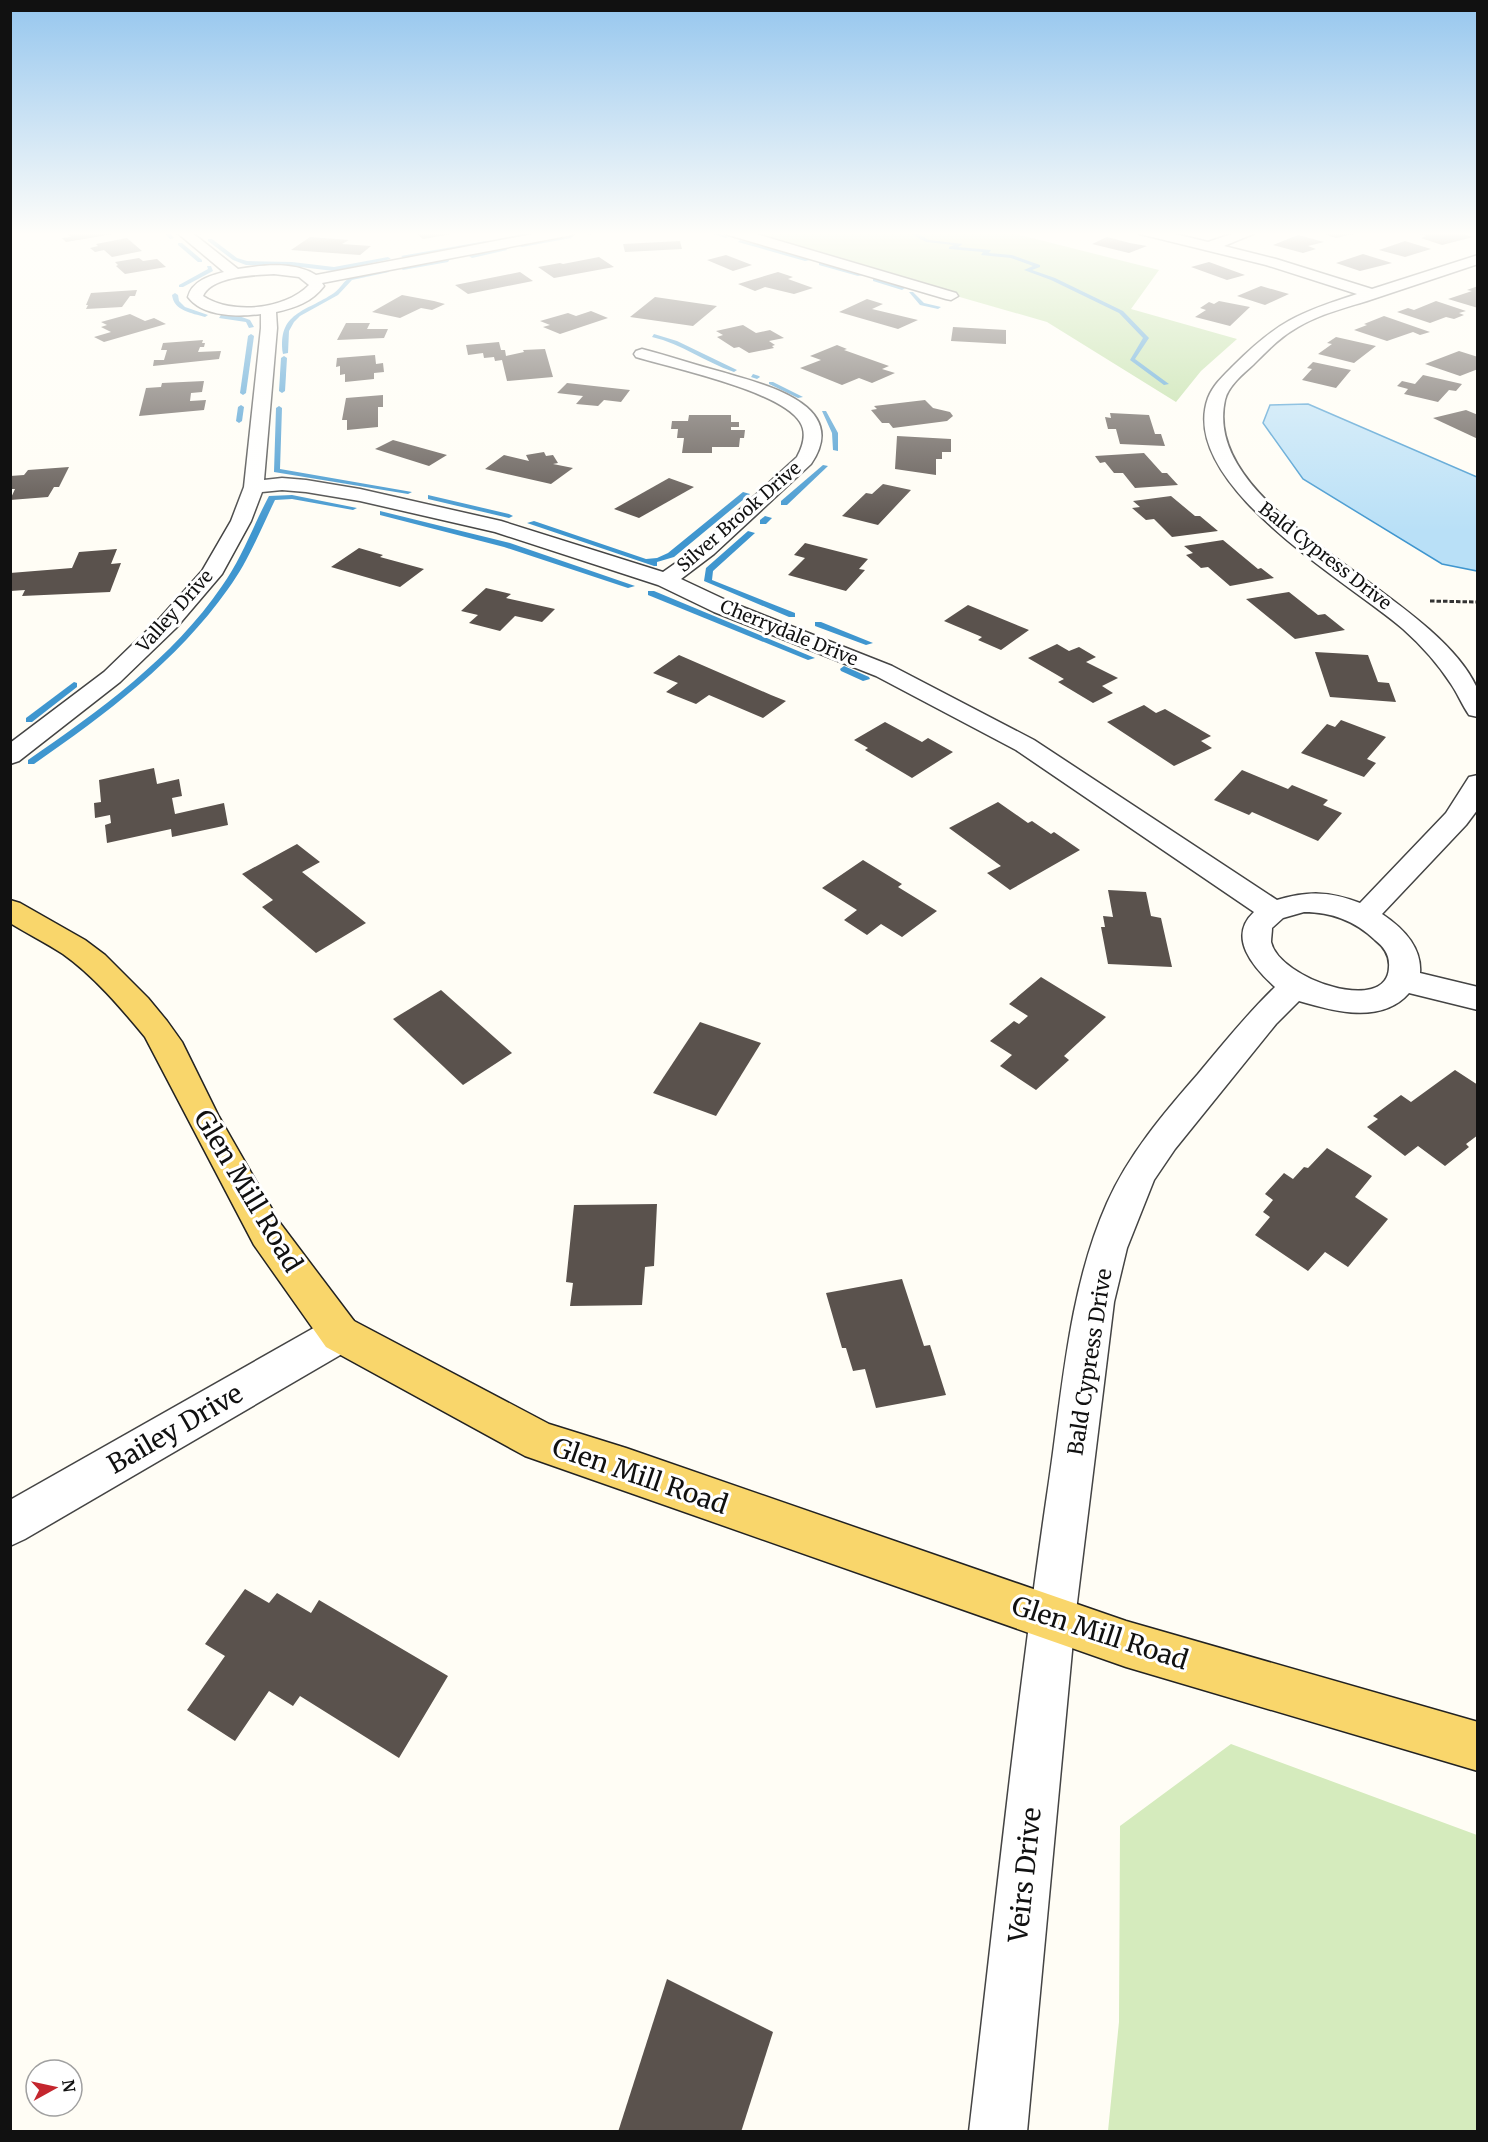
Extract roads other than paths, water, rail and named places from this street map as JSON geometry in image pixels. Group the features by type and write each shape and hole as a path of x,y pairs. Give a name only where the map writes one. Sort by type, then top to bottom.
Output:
{"main road":[{"name":"Glen Mill Road","path":"10,910 74,946 94,963 156,1029 170,1051 204,1121 267,1234 340,1334 540,1442 626,1469 1126,1644 1478,1747"}],"street":[{"name":"Valley Drive","path":"10,756 112,677 168,624 211,574 241,521 254,487 269,331"},
{"name":"Bald Cypress Drive","path":"1283,331 1263,346 1229,379 1217,397 1212,417 1213,432 1226,464 1241,486 1278,523 1411,624 1454,669 1478,710"},
{"name":"Silver Brook Drive","path":"642,354 773,393 795,405 805,415 814,430 812,449 804,460 707,550 666,580"},
{"name":"Cherrydale Drive","path":"254,487 294,485 360,495 501,527 666,580 722,607 884,671 1025,745 1272,910"},
{"path":"1364,916 1456,819 1468,804 1478,783"},
{"path":"1324,903 1364,916 1384,930 1399,946 1406,964 1402,980 1393,991 1379,999 1359,1002 1337,1001 1294,986 1273,971 1260,954 1255,937 1260,922 1272,910 1286,904 1324,903"},
{"path":"1402,980 1478,999"},
{"name":"Bald Cypress Drive","path":"1052,1619 1095,1302 1108,1248 1141,1171 1162,1139 1265,1016 1294,986"},
{"name":"Bailey Drive","path":"10,1524 340,1334"},
{"name":"Veirs Drive","path":"998,2132 1052,1619"}],"water":[{"path":"1308,404 1477,477 1477,571 1442,564 1303,479 1263,423 1270,405"}],"waterway":[{"path":"285,353 286,331"},
{"path":"1139,331 1146,338 1132,359 1166,384"},
{"path":"243,393 251,336"},
{"path":"654,336 685,346 734,370"},
{"path":"282,391 284,358"},
{"path":"753,376 757,377"},
{"path":"771,383 800,397"},
{"path":"239,421 241,407"},
{"path":"279,408 276,471 408,492"},
{"path":"824,412 835,433 836,450"},
{"path":"784,503 825,466"},
{"path":"647,561 671,555 746,494"},
{"path":"31,762 92,719 150,671 177,645 225,588 245,556 272,498 292,497 353,508"},
{"path":"431,497 509,516"},
{"path":"383,513 507,545 631,586"},
{"path":"763,522 768,518"},
{"path":"531,523 654,564"},
{"path":"751,533 709,570 708,581 792,615"},
{"path":"651,593 811,658"},
{"path":"818,624 869,643"},
{"path":"844,669 866,679"},
{"path":"29,720 74,685"}]}
